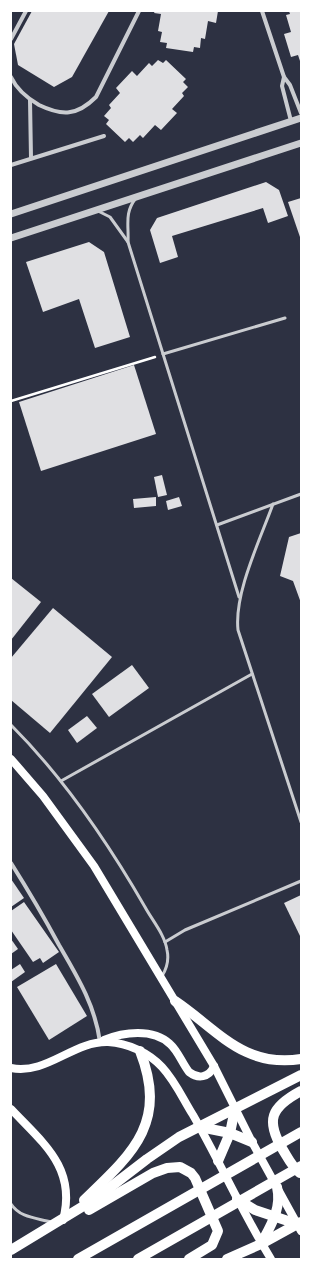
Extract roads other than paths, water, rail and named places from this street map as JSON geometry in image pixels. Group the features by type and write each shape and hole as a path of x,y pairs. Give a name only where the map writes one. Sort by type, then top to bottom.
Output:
{"main road":[{"path":"11,759 43,796 90,860 214,1066 252,1142 300,1226"},
{"path":"175,1001 226,1041 245,1053 266,1060 301,1059"},
{"path":"11,1068 22,1070 43,1065 80,1047 127,1034 150,1034 159,1036 170,1044 193,1076 203,1076 212,1070 214,1066"},
{"path":"100,1042 120,1043 140,1051 161,1065 172,1078 200,1127 261,1244 271,1259"},
{"path":"62,1220 121,1165 138,1143 143,1130 149,1104 146,1069 140,1051"},
{"path":"11,1250 95,1199 165,1146 301,1075"},
{"path":"301,1091 280,1104 276,1110 272,1124 276,1138 294,1169 301,1174"},
{"path":"11,1109 50,1151 61,1167 67,1192 66,1209 62,1220"},
{"path":"218,1161 230,1133 235,1109"},
{"path":"200,1127 230,1133 252,1142"},
{"path":"78,1259 301,1132"},
{"path":"138,1259 301,1166"},
{"path":"62,1220 97,1206 153,1173 174,1167 180,1167 191,1173 195,1178 218,1231 212,1245 189,1259"},
{"path":"261,1244 275,1216 279,1202 277,1187"},
{"path":"237,1199 255,1210 300,1226"},
{"path":"227,1259 300,1226"}],"street":[{"path":"11,39 26,11"},
{"path":"11,77 17,87 30,100 54,112 62,113 77,110 96,97 138,11"},
{"path":"262,11 284,76 290,85 301,113"},
{"path":"284,76 282,86 291,121"},
{"path":"30,100 31,158"},
{"path":"11,214 301,118"},
{"path":"11,165 104,136"},
{"path":"11,238 301,143"},
{"path":"11,863 86,993 96,1017 100,1042"},
{"path":"11,1072 22,1070"}],"lane":[{"path":"136,198 129,209 127,216 128,242 239,597"},
{"path":"97,210 110,217 128,242"},
{"path":"163,354 285,318"},
{"path":"217,525 301,494"},
{"path":"273,504 239,597 237,620 238,630 301,822"},
{"path":"61,781 252,674"},
{"path":"11,725 61,781 112,852 165,942 168,957 167,964 161,978"},
{"path":"165,942 185,930 301,881"},
{"path":"11,1205 23,1215 62,1220"}]}
